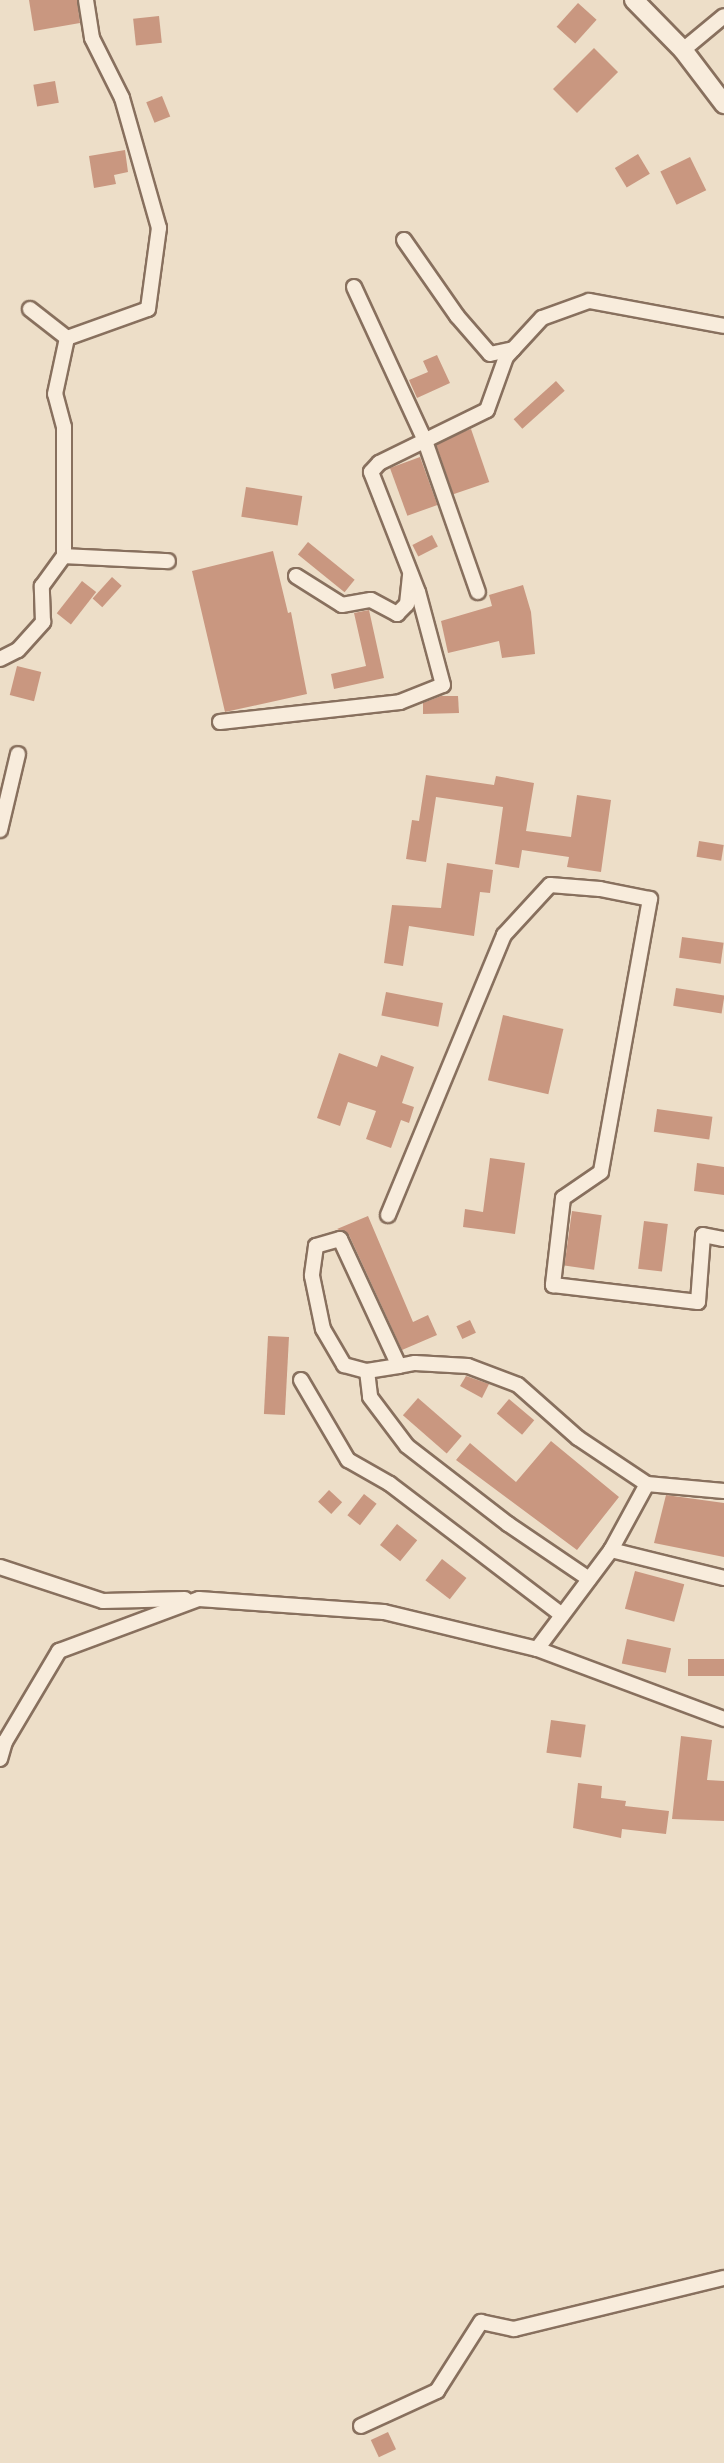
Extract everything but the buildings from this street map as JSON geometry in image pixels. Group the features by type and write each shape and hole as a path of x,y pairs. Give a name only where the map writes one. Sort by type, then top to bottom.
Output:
{"street":[{"path":"67,338 148,309 159,228 122,98 92,38 86,0"},
{"path":"634,0 683,50 724,104"},
{"path":"683,50 724,16"},
{"path":"404,240 457,316 490,354 513,349"},
{"path":"354,287 425,440 478,592"},
{"path":"220,723 400,702 443,685 410,570 371,472 379,463 487,410 506,358 542,318 589,301 724,326"},
{"path":"30,309 67,338"},
{"path":"0,659 18,650 43,622 42,586 64,556 64,427 55,394 67,338"},
{"path":"64,556 168,561"},
{"path":"296,576 342,605 354,600 372,600 397,614 407,604 410,570"},
{"path":"0,830 18,754"},
{"path":"388,1215 504,936 551,885 600,889 650,899 600,1172 563,1198 553,1285 698,1302 704,1235 724,1239"},
{"path":"399,1366 340,1240 316,1246 312,1276 323,1329 344,1365 367,1371 399,1366 468,1366 518,1385 578,1438 648,1484 724,1491"},
{"path":"367,1371 370,1397 407,1446 508,1524 589,1579"},
{"path":"301,1380 348,1460 390,1484 562,1615"},
{"path":"537,1649 611,1550 648,1484"},
{"path":"611,1550 724,1578"},
{"path":"0,1567 103,1601 199,1599 384,1612 537,1649 724,1719"},
{"path":"0,1759 5,1742 59,1651 199,1599"},
{"path":"361,2426 437,2390 481,2322 514,2329 724,2278"}]}
